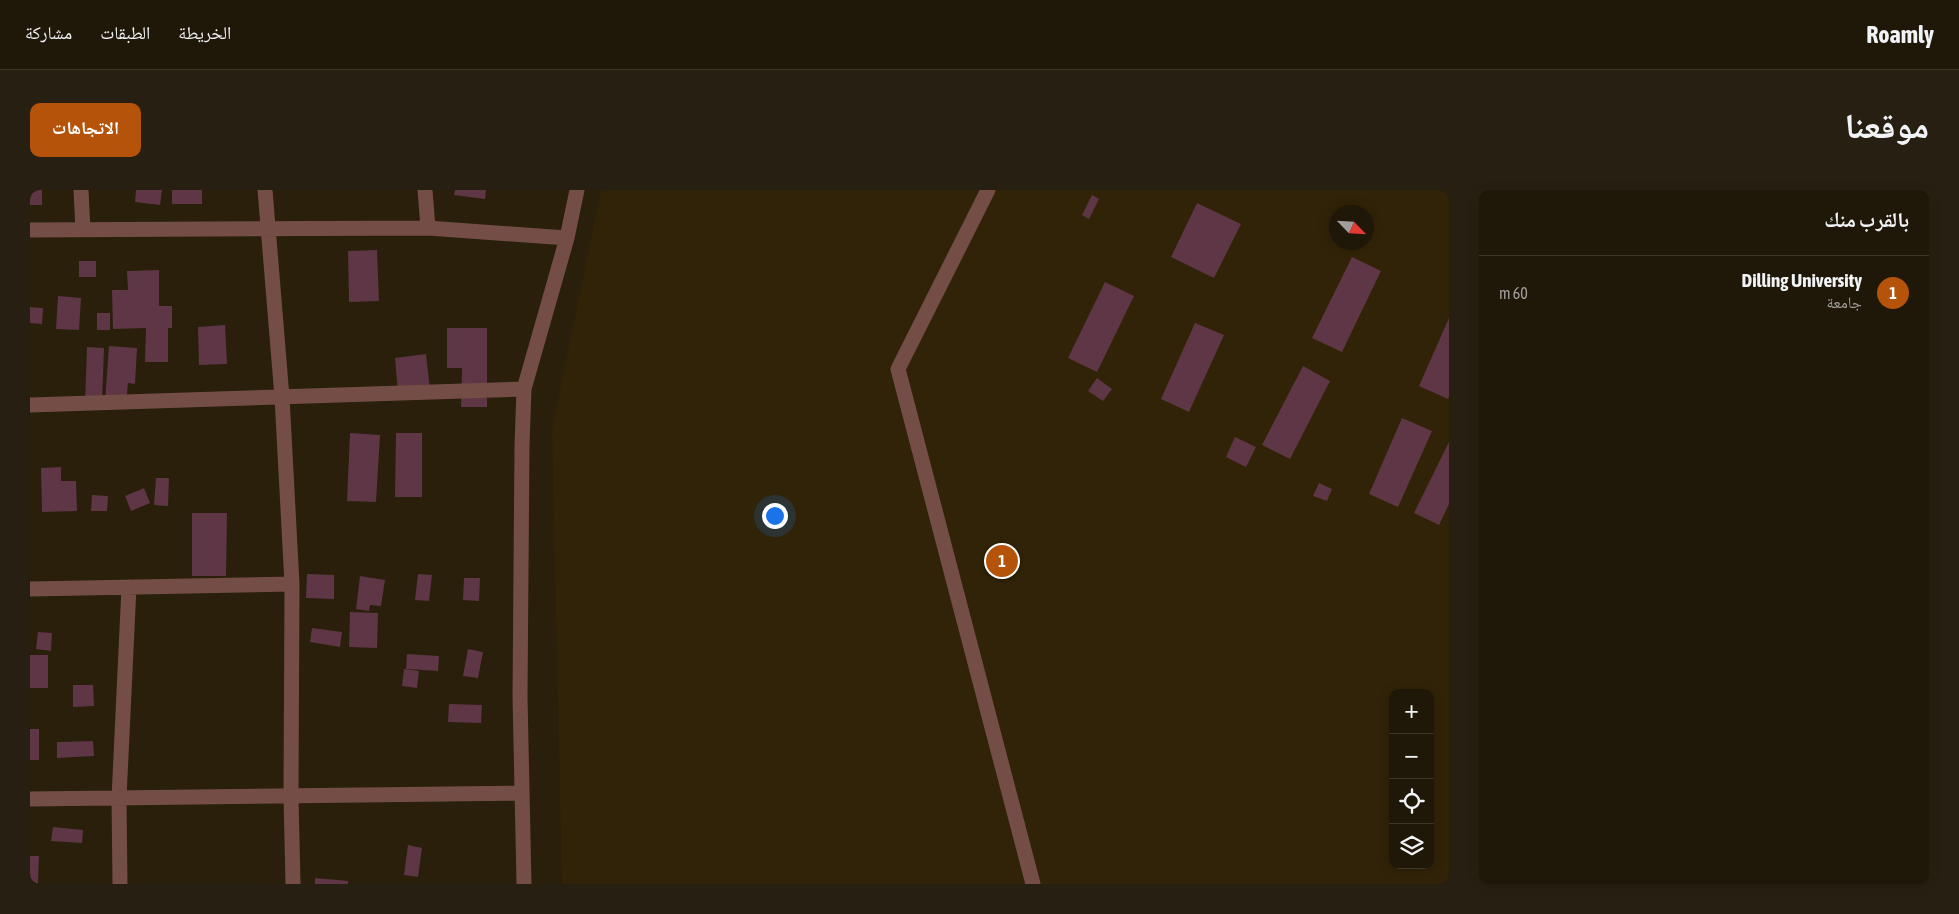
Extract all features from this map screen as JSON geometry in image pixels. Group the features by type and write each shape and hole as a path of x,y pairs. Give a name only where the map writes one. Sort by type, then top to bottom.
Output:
{"street":[{"path":"80,190 84,230"},
{"path":"266,190 282,397 292,584 291,796 293,884"},
{"path":"425,190 428,228"},
{"path":"524,884 520,686 524,389 567,238 577,190"},
{"path":"988,190 898,369 1033,884"},
{"path":"30,230 428,228 567,238"},
{"path":"30,405 524,389"},
{"path":"30,589 292,584"},
{"path":"120,884 119,798 129,587"},
{"path":"30,799 522,793"}],"shaded area":[{"path":"601,190 1449,190 1449,884 562,884 552,430"}],"building":[{"path":"30,190 42,190 42,205 30,205"},
{"path":"136,190 162,190 160,205 135,202"},
{"path":"172,190 202,190 202,204 172,204"},
{"path":"455,190 486,190 485,199 454,195"},
{"path":"1092,195 1099,199 1089,219 1082,215"},
{"path":"1197,203 1241,224 1214,278 1171,257"},
{"path":"377,250 379,301 349,302 348,251"},
{"path":"1352,257 1381,271 1342,352 1312,338"},
{"path":"79,261 96,261 96,277 79,277"},
{"path":"159,270 159,306 172,306 172,328 168,328 168,362 145,362 146,328 113,329 112,290 128,290 127,271"},
{"path":"1105,282 1134,296 1097,372 1068,358"},
{"path":"58,296 81,298 79,330 56,329"},
{"path":"30,307 43,308 42,324 30,323"},
{"path":"97,313 110,313 110,330 97,330"},
{"path":"1449,318 1449,396 1448,399 1419,386"},
{"path":"1195,323 1224,335 1189,412 1161,399"},
{"path":"225,325 227,364 199,365 198,327"},
{"path":"447,328 487,328 487,407 461,407 462,368 447,368"},
{"path":"109,346 137,348 135,384 128,383 126,404 105,402"},
{"path":"87,347 104,348 102,404 85,403"},
{"path":"426,354 430,390 398,393 395,358"},
{"path":"1303,366 1330,381 1290,459 1262,445"},
{"path":"1097,378 1112,389 1103,401 1088,391"},
{"path":"1402,418 1432,431 1398,507 1369,494"},
{"path":"350,433 380,435 376,502 347,501"},
{"path":"396,433 422,433 422,497 395,497"},
{"path":"1235,437 1256,447 1246,467 1226,457"},
{"path":"1449,442 1449,504 1439,525 1414,513"},
{"path":"61,467 61,481 76,481 77,511 42,512 41,468"},
{"path":"156,478 169,478 168,506 154,505"},
{"path":"1319,483 1332,489 1327,501 1313,496"},
{"path":"144,488 150,503 131,511 125,496"},
{"path":"92,495 108,496 107,511 91,511"},
{"path":"192,513 227,513 226,576 192,576"},
{"path":"307,574 334,575 334,599 306,598"},
{"path":"418,574 432,575 429,601 415,600"},
{"path":"360,576 385,580 381,606 370,605 369,611 356,609"},
{"path":"464,578 480,578 479,601 463,600"},
{"path":"350,612 378,613 377,648 349,647"},
{"path":"312,628 342,632 340,647 310,642"},
{"path":"38,632 52,633 51,651 36,649"},
{"path":"468,649 483,652 478,678 463,676"},
{"path":"407,654 439,656 438,671 406,669"},
{"path":"30,655 48,655 48,688 30,688"},
{"path":"404,669 419,671 417,688 402,686"},
{"path":"73,685 93,685 94,706 73,707"},
{"path":"449,704 482,705 481,723 448,722"},
{"path":"30,729 39,729 39,760 30,760"},
{"path":"93,741 94,756 57,758 57,742"},
{"path":"53,827 83,830 82,843 51,841"},
{"path":"408,845 422,848 418,877 404,875"},
{"path":"30,856 39,856 38,884 30,884"},
{"path":"315,878 348,881 348,884 315,884"}],"place":[{"name":"Dilling University","path":"1002,561"}]}
